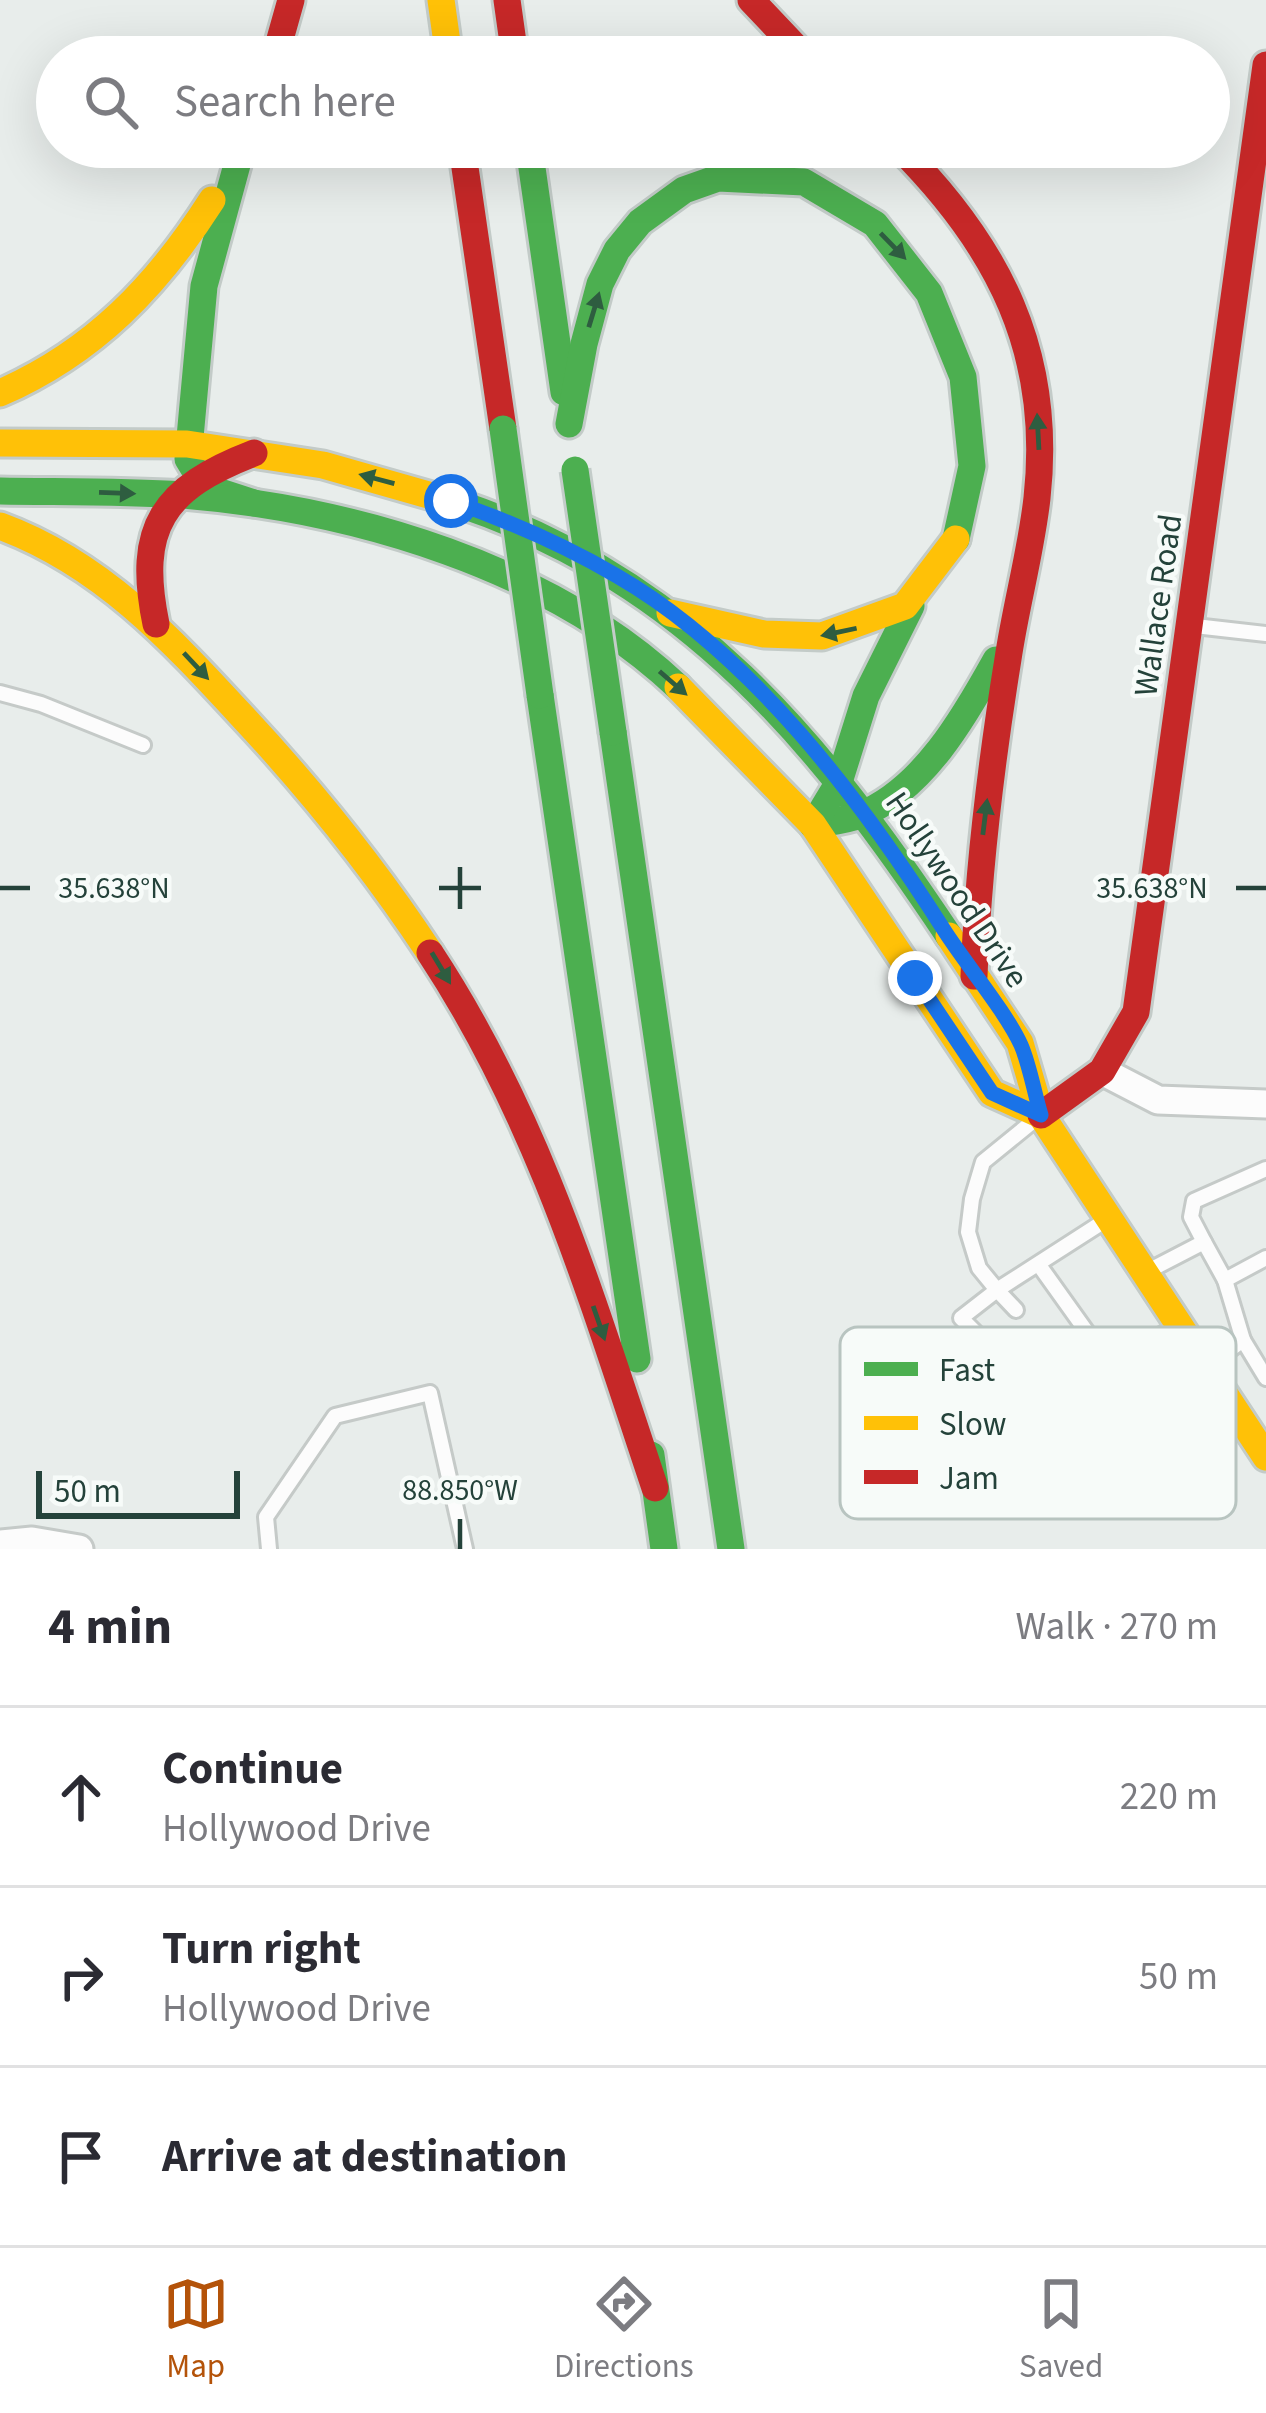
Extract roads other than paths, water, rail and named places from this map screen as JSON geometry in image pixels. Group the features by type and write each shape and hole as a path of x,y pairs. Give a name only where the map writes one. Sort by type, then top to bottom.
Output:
{"main road":[{"path":"281,36 291,0"},
{"path":"441,0 446,36"},
{"path":"507,0 512,36"},
{"path":"751,0 786,36"},
{"name":"Wallace Road","path":"1041,1115 1102,1071 1136,1012 1244,276 1266,65"},
{"path":"0,393 54,368 108,332 183,249 230,168"},
{"path":"187,487 205,286 236,168"},
{"path":"465,168 664,1549"},
{"path":"532,168 731,1549"},
{"path":"920,168 979,238 1011,303 1028,356 1040,432 1037,492 1011,632 976,883 974,976"},
{"path":"569,424 607,268 631,229 663,202 701,182 741,173 782,176 820,188 896,245 928,288 953,339 970,402 974,454 967,505 935,579 911,606 882,657 839,782 813,825"},
{"name":"Hollywood Drive","path":"0,443 188,444 323,465 398,484 518,524 620,578 670,613 742,674 864,814 1020,1043 1041,1115 1179,1325"},
{"path":"156,624 146,572 160,522 187,487 254,453"},
{"path":"0,491 187,487"},
{"name":"Hollywood Drive","path":"187,487 350,522 507,573 583,616 667,677 813,825 992,1093 1041,1115"},
{"path":"0,526 62,553 156,624 281,755 422,938 486,1045 550,1179 655,1488"},
{"path":"670,613 769,637 824,636 870,625 911,606"},
{"path":"813,825 864,814 905,784 952,730 1011,632"},
{"name":"Hollywood Drive","path":"1236,1411 1266,1457"}],"street":[{"path":"1102,1071 1158,1100 1266,1104"},
{"path":"0,1544 32,1541 79,1549"}],"lane":[{"path":"1190,625 1266,634"},
{"path":"0,693 41,704 143,745"},
{"path":"1016,1310 979,1268 968,1232 972,1199 982,1162 1041,1115"},
{"path":"1266,1169 1194,1201 1191,1217 1225,1280 1243,1340 1266,1378"},
{"path":"971,1327 962,1318 1108,1218"},
{"path":"1145,1272 1204,1243"},
{"path":"1225,1280 1266,1258"},
{"path":"1039,1265 1083,1327"},
{"path":"1175,1327 1179,1325"},
{"path":"1236,1345 1243,1340"},
{"path":"269,1549 266,1517 335,1415 430,1393 464,1549"}]}
